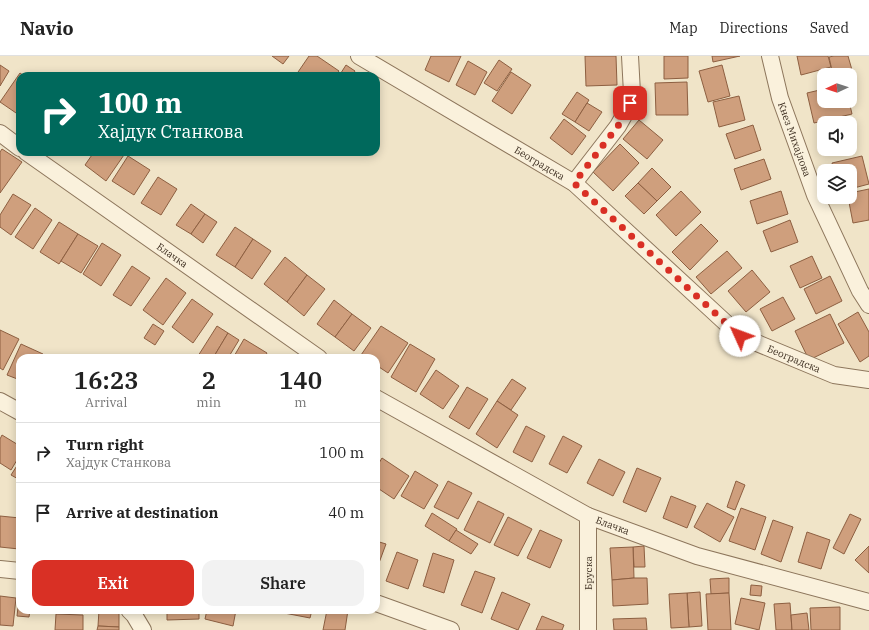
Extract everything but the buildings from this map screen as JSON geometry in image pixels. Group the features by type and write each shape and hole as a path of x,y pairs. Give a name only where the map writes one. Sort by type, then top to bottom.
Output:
{"street":[{"name":"Београдска","path":"359,56 574,183 740,336 834,375 869,380"},
{"path":"574,183 618,126 627,110 632,93 630,56"},
{"name":"Кнез Михајлова","path":"770,56 780,98 815,195 860,291 869,305"},
{"path":"0,133 16,145"},
{"name":"Блачка","path":"32,156 313,354"},
{"name":"Блачка","path":"380,400 588,516 697,556 869,602"},
{"path":"0,401 16,410"},
{"name":"Бруска","path":"588,516 588,630"},
{"path":"0,569 16,571"},
{"path":"380,605 451,630"},
{"path":"133,614 143,630"}],"route":[{"path":"630,103 618,126 574,183 740,336"}]}
